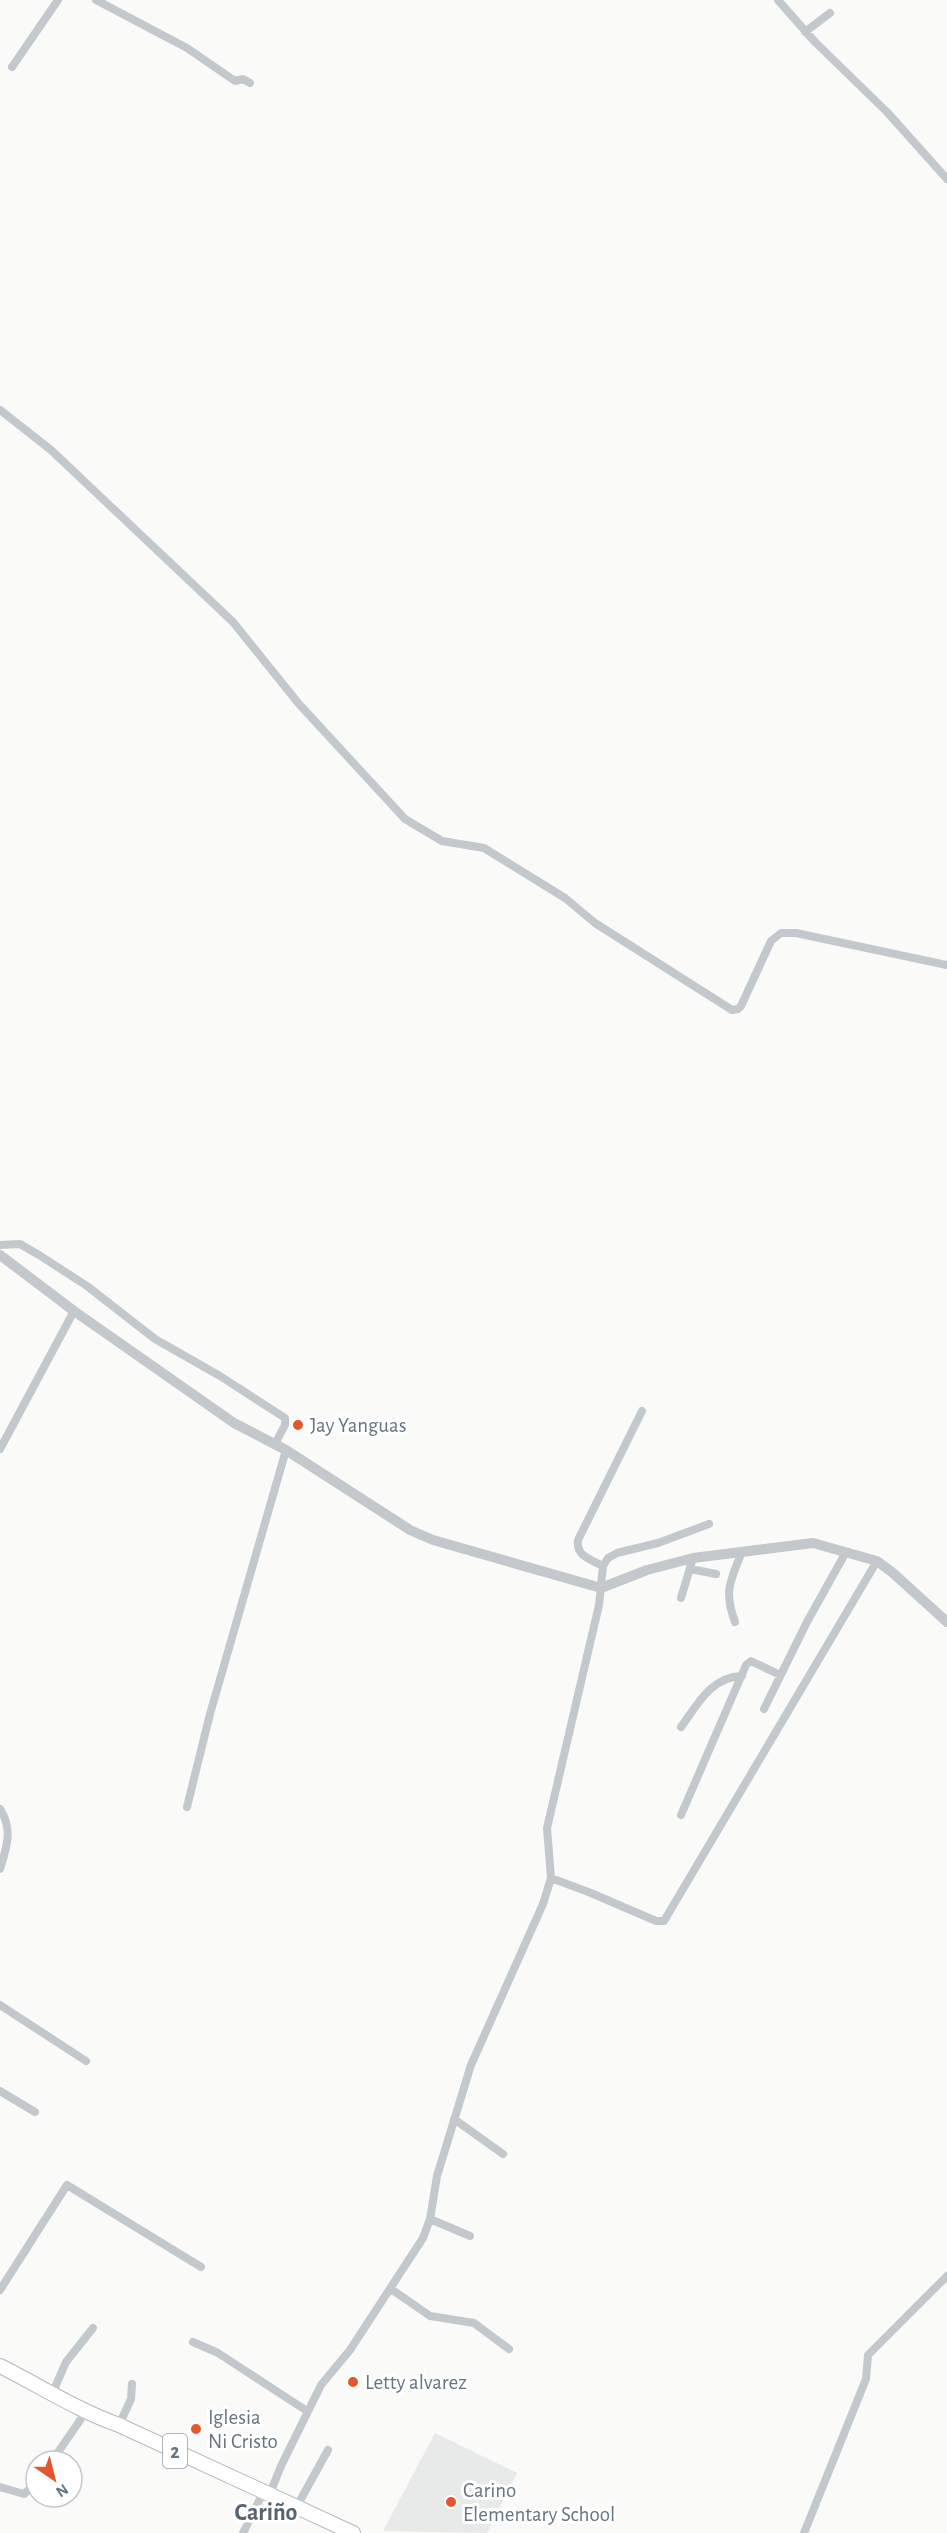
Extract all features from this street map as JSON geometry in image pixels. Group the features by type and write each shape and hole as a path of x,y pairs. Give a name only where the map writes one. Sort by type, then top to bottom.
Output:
{"highway":[{"name":"2","path":"0,2366 53,2392 85,2413 119,2425 266,2495 353,2533"}],"street":[{"path":"12,67 58,0"},
{"path":"96,0 187,48 234,80 250,83"},
{"path":"778,0 805,32 887,112 947,179"},
{"path":"805,32 830,13"},
{"path":"0,410 51,450 233,622 319,726 405,819 424,832 453,845 484,848 565,898 595,923 732,1010 738,1010 741,1006 771,941 781,933 796,933 947,964"},
{"path":"0,1245 20,1244 39,1255 87,1286 155,1339 220,1376 285,1418 285,1425 275,1444"},
{"path":"0,1255 74,1311 234,1423 286,1450 410,1530 433,1540 601,1588 647,1570 693,1558 813,1543 877,1562 893,1573 947,1622"},
{"path":"0,1449 74,1311"},
{"path":"603,1566 581,1554 577,1549 578,1540 642,1411"},
{"path":"187,1808 210,1714 286,1450"},
{"path":"243,2533 266,2495 321,2385 350,2350 415,2253 430,2219 437,2176 471,2065 543,1904 551,1878 547,1828 601,1588 603,1566 608,1558 617,1553 658,1543 709,1524"},
{"path":"735,1622 727,1599 728,1589 742,1551"},
{"path":"764,1709 846,1552"},
{"path":"681,1598 693,1558"},
{"path":"551,1878 656,1921 664,1921 877,1562"},
{"path":"690,1569 716,1574"},
{"path":"681,1815 742,1676 751,1661 780,1675"},
{"path":"681,1727 715,1683 728,1676 742,1676"},
{"path":"0,1809 9,1826 8,1841 0,1869"},
{"path":"0,2005 86,2061"},
{"path":"0,2091 35,2112"},
{"path":"454,2119 503,2154"},
{"path":"0,2290 67,2185 201,2267"},
{"path":"430,2219 470,2236"},
{"path":"804,2533 866,2379 868,2355 947,2276"},
{"path":"391,2289 430,2316 474,2323 509,2349"},
{"path":"53,2392 66,2362 93,2328"},
{"path":"193,2342 218,2353 307,2411"},
{"path":"119,2425 131,2399 132,2384"},
{"path":"60,2449 85,2413"},
{"path":"296,2508 328,2450"},
{"path":"0,2487 24,2494"}],"shaded area":[{"name":"Carino Elementary School","path":"435,2433 517,2473 487,2533 383,2531"}],"place":[{"name":"Jay Yanguas","path":"298,1425"},
{"name":"Letty alvarez","path":"353,2382"},
{"name":"Iglesia Ni Cristo","path":"196,2429"},
{"name":"Carino Elementary School","path":"451,2502"}],"district":[{"name":"Cariño","path":"266,2512"}]}
